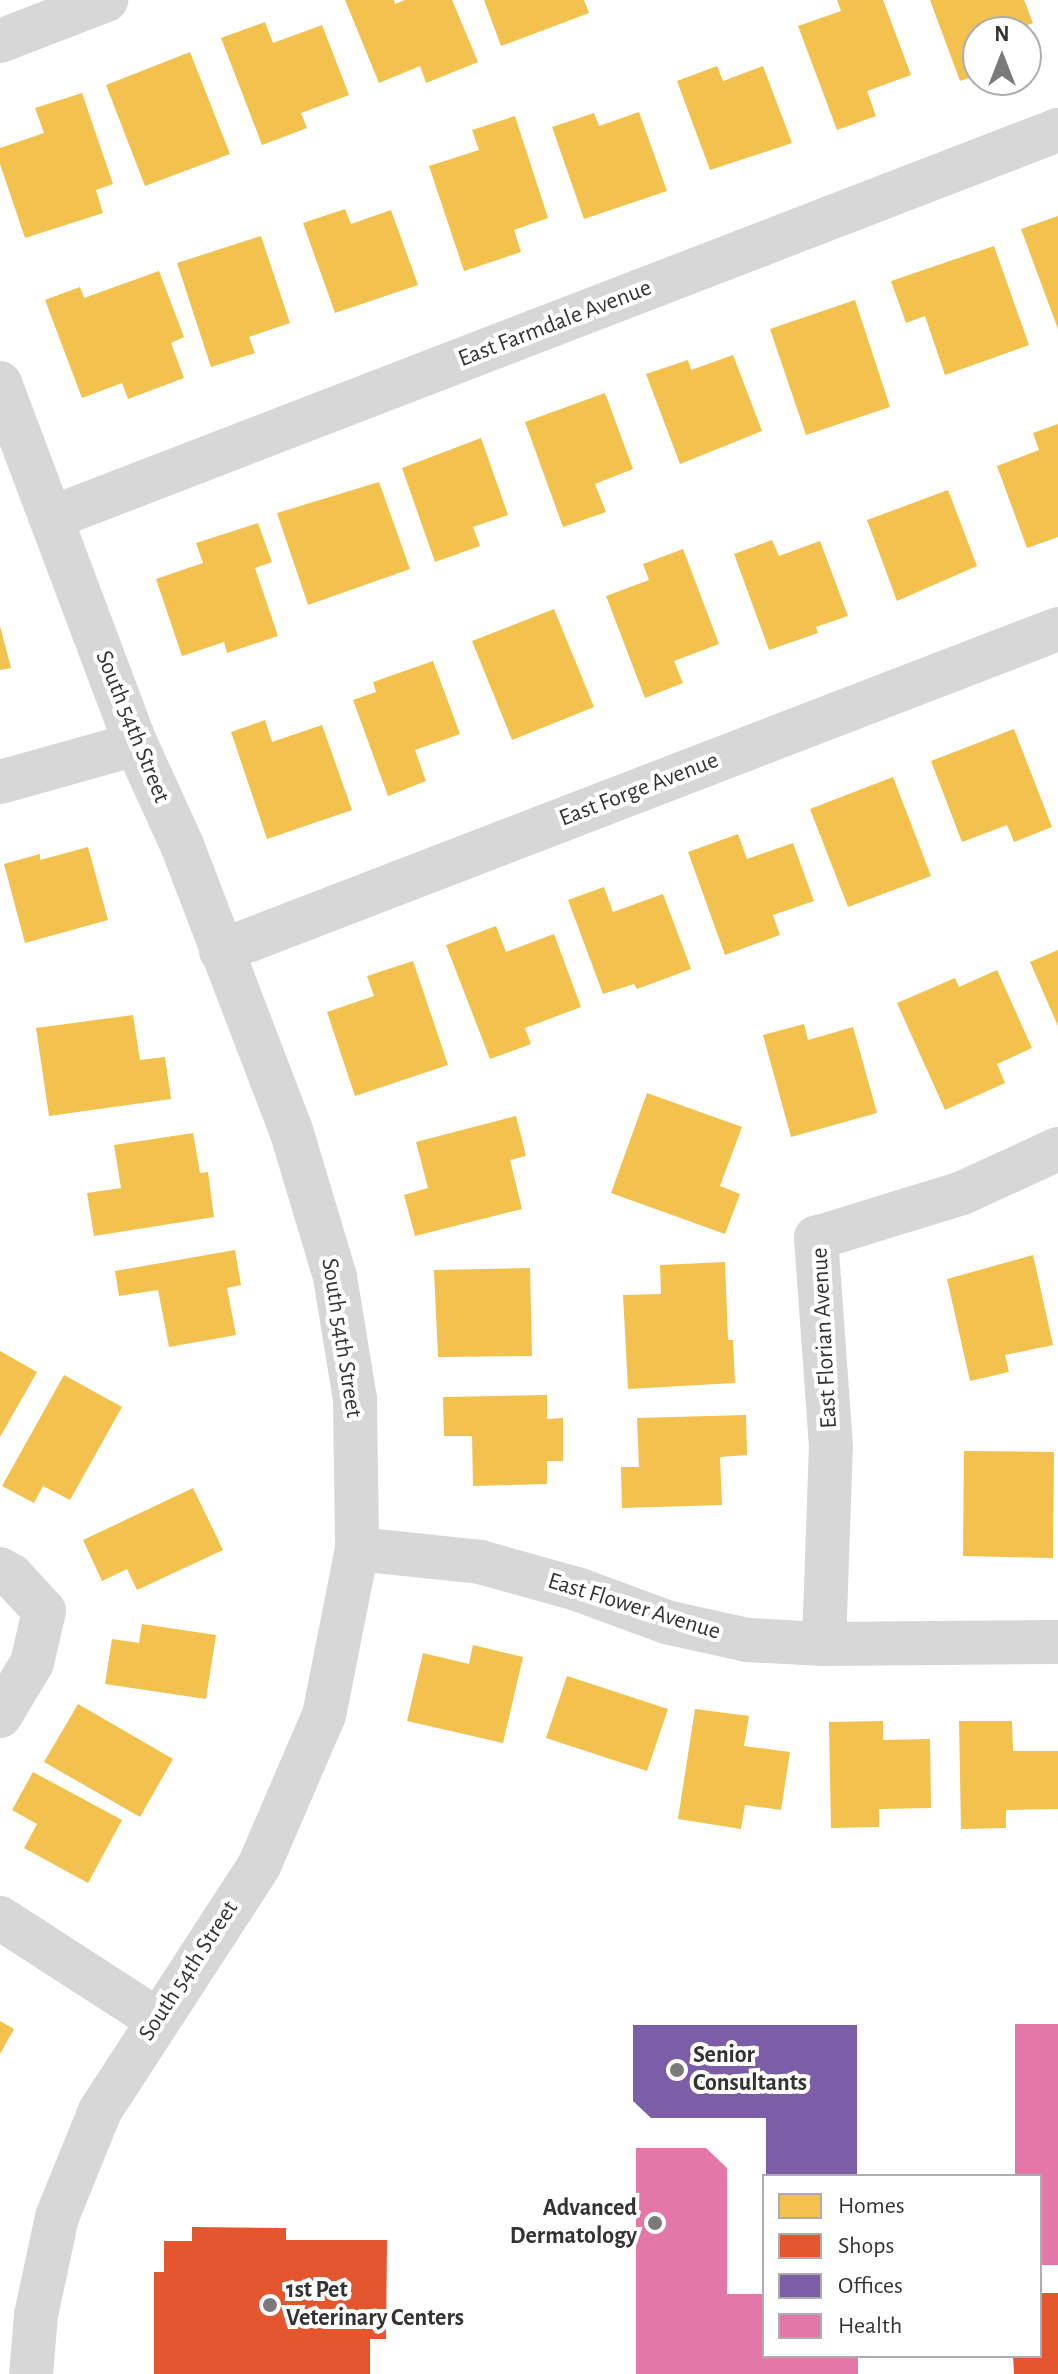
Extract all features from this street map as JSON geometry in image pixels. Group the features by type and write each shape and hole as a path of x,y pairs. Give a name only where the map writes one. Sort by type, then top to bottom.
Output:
{"street":[{"path":"0,41 106,0"},
{"name":"East Farmdale Avenue","path":"51,518 1058,130"},
{"name":"South 54th Street","path":"0,383 136,744 182,845 291,1130 335,1277 355,1399 357,1549 324,1715 259,1866 156,2019 100,2111 57,2217 36,2315 31,2374"},
{"name":"East Forge Avenue","path":"221,951 1058,629"},
{"path":"0,782 136,744"},
{"name":"East Florian Avenue","path":"824,1644 831,1447 816,1238 962,1193 1058,1149"},
{"name":"East Flower Avenue","path":"357,1549 480,1562 577,1589 666,1622 747,1640 824,1644 1058,1642"},
{"path":"0,1569 12,1576 44,1611 32,1663 0,1716"},
{"path":"0,1918 156,2019"}],"building: Homes":[{"path":"345,0 394,0 395,4 405,0 452,0 478,62 426,83 420,66 379,83"},
{"path":"484,0 584,0 589,13 501,46"},
{"path":"837,0 883,0 911,75 867,91 876,116 837,130 798,26 841,11"},
{"path":"930,0 1024,0 1030,16 962,16 960,81"},
{"path":"265,22 273,43 322,25 349,95 301,113 307,128 262,145 221,38"},
{"path":"190,52 230,154 145,186 106,85"},
{"path":"717,66 723,81 763,66 792,143 710,170 677,81"},
{"path":"82,93 113,184 96,190 103,213 25,238 0,164 0,148 44,133 35,108"},
{"path":"639,112 667,191 584,219 552,127 594,113 599,126"},
{"path":"515,116 548,218 514,230 521,252 464,271 429,166 479,150 472,130"},
{"path":"345,209 351,224 391,210 418,285 335,313 303,223"},
{"path":"1058,216 1058,329 1021,229"},
{"path":"261,236 290,323 249,337 255,353 211,367 177,263"},
{"path":"994,246 1029,345 945,375 925,316 906,323 891,281"},
{"path":"159,271 184,337 171,343 184,378 128,399 122,383 82,398 45,300 80,287 84,298"},
{"path":"855,300 890,407 806,435 770,329"},
{"path":"733,355 762,431 680,464 646,374 688,360 691,370"},
{"path":"605,393 633,469 595,484 606,512 563,527 525,422"},
{"path":"1058,424 1058,537 1027,548 997,466 1039,450 1033,433"},
{"path":"481,438 508,515 473,527 480,546 435,562 402,468"},
{"path":"379,482 410,569 308,605 277,513"},
{"path":"948,490 977,566 897,601 867,520"},
{"path":"258,523 272,562 255,568 278,636 227,653 224,642 182,656 156,579 203,563 196,543"},
{"path":"772,540 779,556 820,541 848,616 816,627 818,633 769,650 734,554"},
{"path":"683,549 719,644 674,661 683,683 645,698 606,596 649,580 643,564"},
{"path":"554,609 594,707 512,740 472,641"},
{"path":"0,626 11,668 0,670"},
{"path":"433,661 460,734 415,750 426,781 388,796 353,700 376,692 373,682"},
{"path":"265,720 272,742 322,725 352,810 267,839 231,732"},
{"path":"1014,729 1052,827 1014,842 1007,825 962,842 931,761"},
{"path":"893,777 931,876 848,907 810,809"},
{"path":"738,834 747,859 793,843 814,901 773,915 780,935 725,955 688,852"},
{"path":"88,847 108,920 25,943 4,864 40,854 40,860"},
{"path":"604,887 613,912 663,894 691,969 637,989 634,984 603,994 568,900"},
{"path":"496,926 506,952 554,934 581,1007 525,1028 531,1044 490,1059 446,945"},
{"path":"1058,950 1058,1026 1030,962"},
{"path":"413,961 448,1065 355,1096 327,1012 374,996 367,976"},
{"path":"997,970 1032,1048 997,1064 1005,1083 945,1110 897,1003 955,978 959,987"},
{"path":"133,1015 140,1060 165,1057 171,1099 49,1116 36,1028"},
{"path":"804,1024 808,1040 853,1027 877,1113 791,1137 763,1035"},
{"path":"647,1093 742,1127 720,1186 740,1194 725,1234 611,1193"},
{"path":"516,1116 526,1156 510,1160 522,1209 415,1236 404,1195 428,1188 416,1142"},
{"path":"193,1133 200,1173 208,1172 214,1217 94,1236 87,1193 121,1188 114,1145"},
{"path":"235,1250 241,1285 227,1288 236,1335 169,1347 158,1290 119,1296 115,1271"},
{"path":"1033,1255 1053,1345 1005,1355 1009,1372 970,1381 947,1279"},
{"path":"725,1262 728,1340 733,1340 735,1383 628,1389 623,1295 661,1294 660,1265"},
{"path":"530,1268 532,1356 438,1357 434,1270"},
{"path":"0,1351 37,1372 0,1437"},
{"path":"64,1375 122,1407 70,1500 43,1486 34,1503 2,1486"},
{"path":"547,1395 547,1419 563,1418 563,1461 547,1461 547,1484 473,1486 472,1436 444,1436 443,1397"},
{"path":"746,1415 747,1455 720,1457 722,1505 622,1508 621,1467 639,1467 637,1418"},
{"path":"964,1451 1054,1452 1053,1558 963,1556"},
{"path":"193,1488 223,1550 137,1590 127,1569 102,1581 83,1540"},
{"path":"142,1624 216,1635 206,1699 105,1684 112,1639 139,1643"},
{"path":"473,1645 523,1657 503,1743 407,1721 423,1653 469,1664"},
{"path":"567,1676 668,1709 647,1771 546,1738"},
{"path":"78,1704 173,1759 140,1817 44,1762"},
{"path":"695,1709 749,1716 744,1746 790,1752 781,1810 745,1805 741,1829 678,1819"},
{"path":"883,1721 883,1740 930,1739 931,1808 879,1809 879,1827 831,1828 829,1722"},
{"path":"959,1721 1012,1721 1013,1751 1058,1751 1058,1809 1006,1810 1006,1828 961,1829"},
{"path":"33,1772 122,1820 88,1883 24,1848 37,1824 12,1810"},
{"path":"0,2021 14,2029 0,2054"}],"building: Shops":[{"name":"1st Pet Veterinary Centers","path":"192,2227 286,2228 286,2240 387,2240 386,2339 370,2339 370,2374 154,2374 154,2272 164,2272 164,2241 192,2241"},
{"path":"1042,2293 1058,2293 1058,2374 1014,2374 1013,2358 1042,2358"}],"building: Offices":[{"path":"633,2025 857,2025 857,2174 766,2174 766,2118 651,2118 633,2101"}],"building: Health":[{"path":"1015,2024 1058,2024 1058,2265 1042,2265 1042,2174 1015,2174"},
{"path":"636,2148 706,2148 727,2168 727,2294 762,2294 762,2358 858,2358 858,2374 636,2374"}],"place":[{"name":"Senior Consultants","path":"677,2070"},
{"name":"Advanced Dermatology","path":"655,2223"},
{"name":"1st Pet Veterinary Centers","path":"270,2305"}]}
